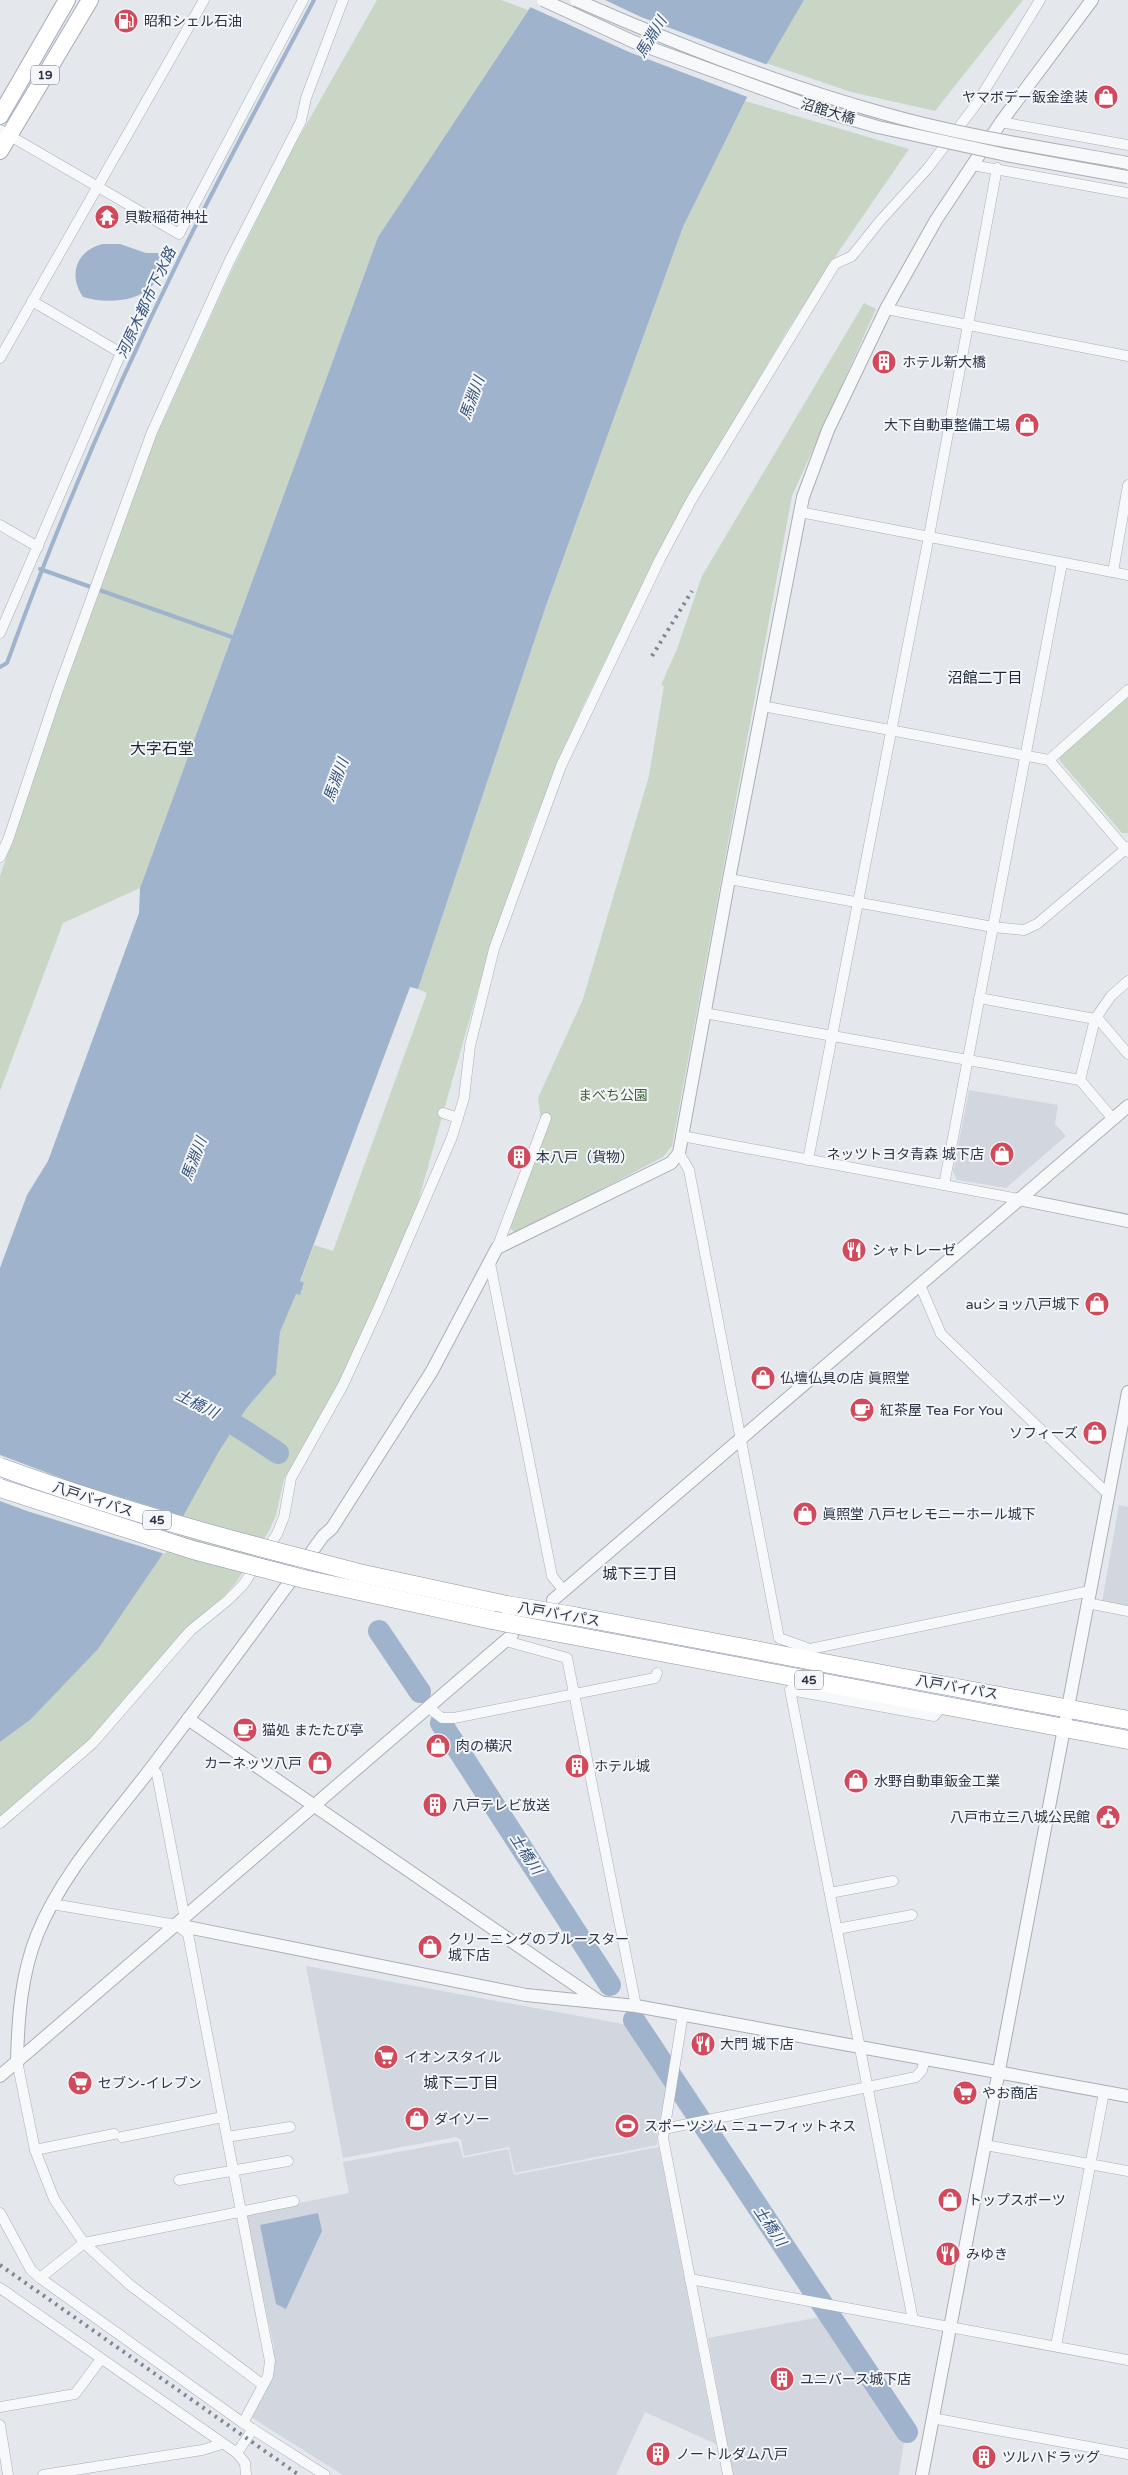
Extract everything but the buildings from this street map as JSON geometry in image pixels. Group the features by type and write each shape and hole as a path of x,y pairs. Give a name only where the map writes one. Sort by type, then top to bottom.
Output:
{"highway":[{"name":"八戸バイパス","path":"0,1468 71,1493 194,1531 359,1573 507,1604 1128,1720"},
{"name":"八戸バイパス","path":"0,1488 193,1550 304,1579 492,1620 1128,1740"}],"main road":[{"name":"19","path":"0,116 67,0"},
{"name":"19","path":"0,151 4,133 90,0"}],"street":[{"path":"0,358 95,187 204,0"},
{"path":"4,133 179,234 303,0"},
{"path":"0,857 8,840 106,554 152,432 229,262 301,121 306,98 344,0"},
{"name":"沼館大橋","path":"538,0 642,45 829,113 1006,155 1128,177"},
{"name":"沼館大橋","path":"576,0 697,51 839,101 885,114 1010,142 1128,162"},
{"path":"582,0 598,10"},
{"path":"0,1823 94,1743 190,1631 243,1585 277,1534 284,1517 291,1478 343,1385 378,1309 458,1118 464,1098 470,1046 479,1003 494,949 538,826 586,712 660,559 692,499 836,264 852,256 880,221 928,168 977,103 1040,0"},
{"path":"497,1248 671,1163 679,1152 729,879 800,512 828,430 886,309 936,220 1001,122 1092,0"},
{"path":"1001,122 1128,145"},
{"path":"972,165 1128,193"},
{"path":"808,1160 929,536 997,168"},
{"path":"0,633 121,352 32,301"},
{"path":"886,309 1128,356"},
{"path":"1113,572 1128,485"},
{"path":"800,512 1128,574"},
{"path":"0,525 38,548"},
{"path":"944,1185 1062,562"},
{"path":"1049,760 1128,690"},
{"path":"729,879 993,927 1024,930 1037,924 1127,849 1049,760 762,706"},
{"path":"1080,1080 1095,1019 1111,996 1128,980"},
{"path":"979,998 1095,1019 1100,1021 1128,1054"},
{"path":"704,1013 1080,1080 1113,1119"},
{"path":"553,1600 1128,1106"},
{"path":"442,1113 458,1118"},
{"path":"263,2385 130,2285 84,2243 54,2199 34,2150 17,2061 22,1992 37,1936 52,1904 82,1854 152,1768 322,1536 332,1528 432,1371 497,1248 546,1118"},
{"path":"682,1136 1128,1221"},
{"path":"679,1152 689,1170 779,1638 810,1649 1088,1597 1128,1610"},
{"path":"490,1263 552,1576 564,1591"},
{"path":"920,1285 941,1334 1108,1494"},
{"path":"922,2475 1128,1392"},
{"path":"0,2076 509,1638 566,1658 636,2006"},
{"path":"429,1708 442,1718 454,1718 655,1678 657,1673"},
{"path":"913,2320 790,1690 934,1716 944,1705"},
{"path":"188,1719 602,2002"},
{"path":"152,1768 157,1774 181,1922 188,1934 270,2361 268,2376 243,2423"},
{"path":"830,1893 892,1881"},
{"path":"52,1904 181,1922 526,1995 636,2006 1128,2096"},
{"path":"837,1929 912,1915"},
{"path":"683,2014 663,2138 728,2475"},
{"path":"664,2129 916,2077 922,2070 925,2059"},
{"path":"1056,2346 1104,2092"},
{"path":"34,2150 223,2118"},
{"path":"227,2137 290,2127"},
{"path":"984,2145 1128,2171"},
{"path":"179,2180 288,2161"},
{"path":"40,2278 84,2243 294,2202"},
{"path":"0,2213 31,2270 40,2278 243,2423 324,2475"},
{"path":"690,2279 1128,2360"},
{"path":"0,2288 236,2453 245,2463 246,2475"},
{"path":"0,2407 75,2394 101,2359"},
{"path":"932,2418 1128,2454"},
{"path":"0,2425 8,2475"},
{"path":"236,2453 253,2429"},
{"path":"43,2475 69,2473 202,2450 222,2444"}],"shaded area":[{"name":"ネッツトヨタ青森 城下店","path":"969,1090 1058,1105 1055,1124 1066,1136 1006,1188 957,1180 953,1172"},
{"path":"1119,1505 1128,1507 1128,1607 1102,1602"},
{"path":"306,1966 628,2025 668,2080 657,2133 657,2145 515,2173 509,2147 464,2156 461,2140 456,2137 343,2158"},
{"path":"458,2141 463,2158 508,2149 514,2175 659,2147 716,2444 645,2412 616,2475 343,2475 251,2417 271,2382 274,2348 245,2214 349,2193 343,2162"},
{"path":"820,2317 904,2442 899,2475 733,2475 708,2338"}],"green space":[{"path":"377,0 501,0 528,10 378,237 140,888 63,923 0,1091 0,876 61,698 154,441 233,268 293,148"},
{"path":"804,0 1023,0 935,111 851,92 766,63"},
{"path":"745,101 909,149 787,331 689,497 656,556 581,710 533,824 490,947 416,1209 375,1307 339,1383 284,1479 276,1515 269,1531 237,1581 224,1596 186,1628 90,1740 0,1818 0,1742 30,1720 218,1453 246,1409 276,1374 280,1332 296,1293 300,1295 304,1284 300,1282 314,1245 333,1251 427,993 418,989 547,603 683,227"},
{"name":"まべち公園","path":"864,303 876,309 792,496 672,1146 663,1157 516,1234 509,1227 541,1120 538,1098 583,999 649,776 664,686 661,685 677,649 702,576"},
{"path":"1128,696 1128,833 1122,833 1060,761 1060,756"}],"water":[{"name":"馬淵川","path":"535,0 804,0 745,101 683,227 547,603 418,989 410,987 300,1281 304,1283 300,1295 296,1294 280,1332 276,1374 246,1409 218,1453 160,1558 98,1649 30,1720 0,1742 0,1268 27,1195 48,1161 139,913 140,888 378,237"},
{"path":"103,244 120,244 146,253 158,253 162,263 158,276 152,286 143,293 127,299 108,301 83,297 76,281 77,265 86,252"},
{"path":"318,2213 322,2231 286,2309 276,2304 260,2225"}],"pier":[{"path":"532,0 605,0 641,17 768,65 750,98 629,52 528,6"},
{"path":"0,1455 77,1484 186,1517 165,1554 27,1511 0,1501"}],"waterway":[{"name":"河原木都市下水路","path":"0,667 7,663 69,502 138,344 234,150 314,0"},
{"name":"河原木都市下水路","path":"40,569 232,637"},
{"name":"土橋川","path":"210,1411 278,1453"},
{"name":"土橋川","path":"379,1631 420,1692"},
{"name":"土橋川","path":"441,1723 610,1985"},
{"name":"土橋川","path":"634,2020 907,2432"}],"railway":[{"path":"652,656 692,591"},
{"path":"0,2265 299,2475"}],"place":[{"name":"昭和シェル石油","path":"126,21"},
{"name":"ヤマボデー鈑金塗装","path":"1106,97"},
{"name":"貝鞍稲荷神社","path":"107,217"},
{"name":"ホテル新大橋","path":"884,362"},
{"name":"大下自動車整備工場","path":"1027,425"},
{"name":"ネッツトヨタ青森 城下店","path":"1002,1154"},
{"name":"本八戸（貨物）","path":"519,1157"},
{"name":"シャトレーゼ","path":"854,1250"},
{"name":"auショッ八戸城下","path":"1097,1304"},
{"name":"仏壇仏具の店 眞照堂","path":"763,1378"},
{"name":"紅茶屋 Tea For You","path":"862,1410"},
{"name":"ソフィーズ","path":"1095,1433"},
{"name":"眞照堂 八戸セレモニーホール城下","path":"805,1514"},
{"name":"猫処 またたび亭","path":"245,1730"},
{"name":"肉の横沢","path":"438,1746"},
{"name":"カーネッツ八戸","path":"320,1763"},
{"name":"ホテル城","path":"577,1766"},
{"name":"水野自動車鈑金工業","path":"856,1781"},
{"name":"八戸テレビ放送","path":"435,1805"},
{"name":"八戸市立三八城公民館","path":"1108,1817"},
{"name":"クリーニングのブルースター 城下店","path":"430,1947"},
{"name":"大門 城下店","path":"703,2044"},
{"name":"イオンスタイル","path":"386,2057"},
{"name":"セブン-イレブン","path":"80,2083"},
{"name":"やお商店","path":"965,2093"},
{"name":"ダイソー","path":"417,2119"},
{"name":"スポーツジム ニューフィットネス","path":"627,2126"},
{"name":"トップスポーツ","path":"950,2200"},
{"name":"みゆき","path":"948,2254"},
{"name":"ユニバース城下店","path":"782,2379"},
{"name":"ノートルダム八戸","path":"658,2454"},
{"name":"ツルハドラッグ","path":"984,2457"}],"district":[{"name":"沼館二丁目","path":"985,678"},
{"name":"大字石堂","path":"162,748"},
{"name":"城下三丁目","path":"640,1574"},
{"name":"城下二丁目","path":"461,2083"}]}
